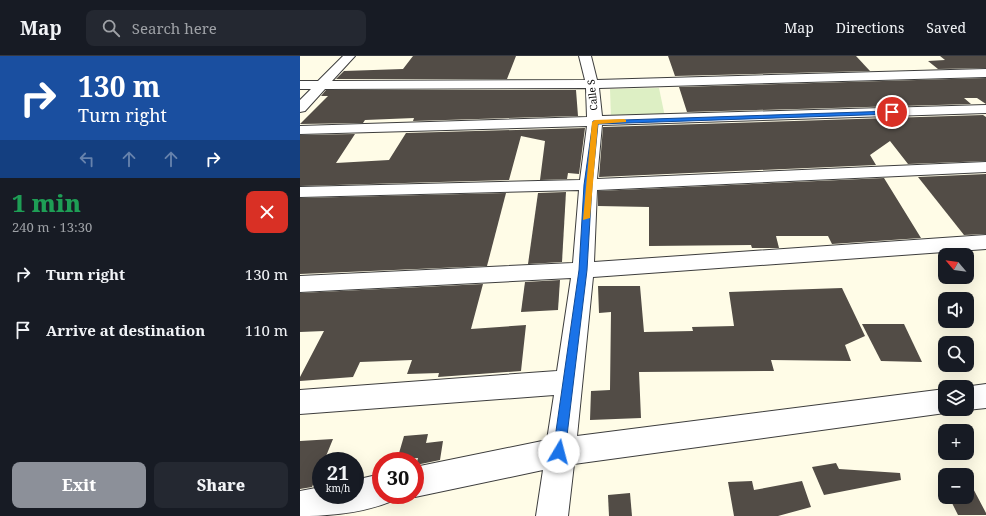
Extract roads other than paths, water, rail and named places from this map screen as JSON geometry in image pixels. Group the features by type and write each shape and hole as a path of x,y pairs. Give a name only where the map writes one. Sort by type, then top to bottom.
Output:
{"street":[{"path":"300,108 349,56"},
{"name":"Calle S","path":"552,516 583,270 588,185 595,122 592,84 586,56"},
{"path":"300,85 592,84 986,73"},
{"path":"300,130 986,109"},
{"path":"300,192 588,185 986,167"},
{"path":"300,284 583,270 986,242"},
{"path":"300,402 569,382"},
{"path":"974,397 986,396"},
{"path":"424,480 559,452 938,402"},
{"path":"300,507 372,492"}]}
